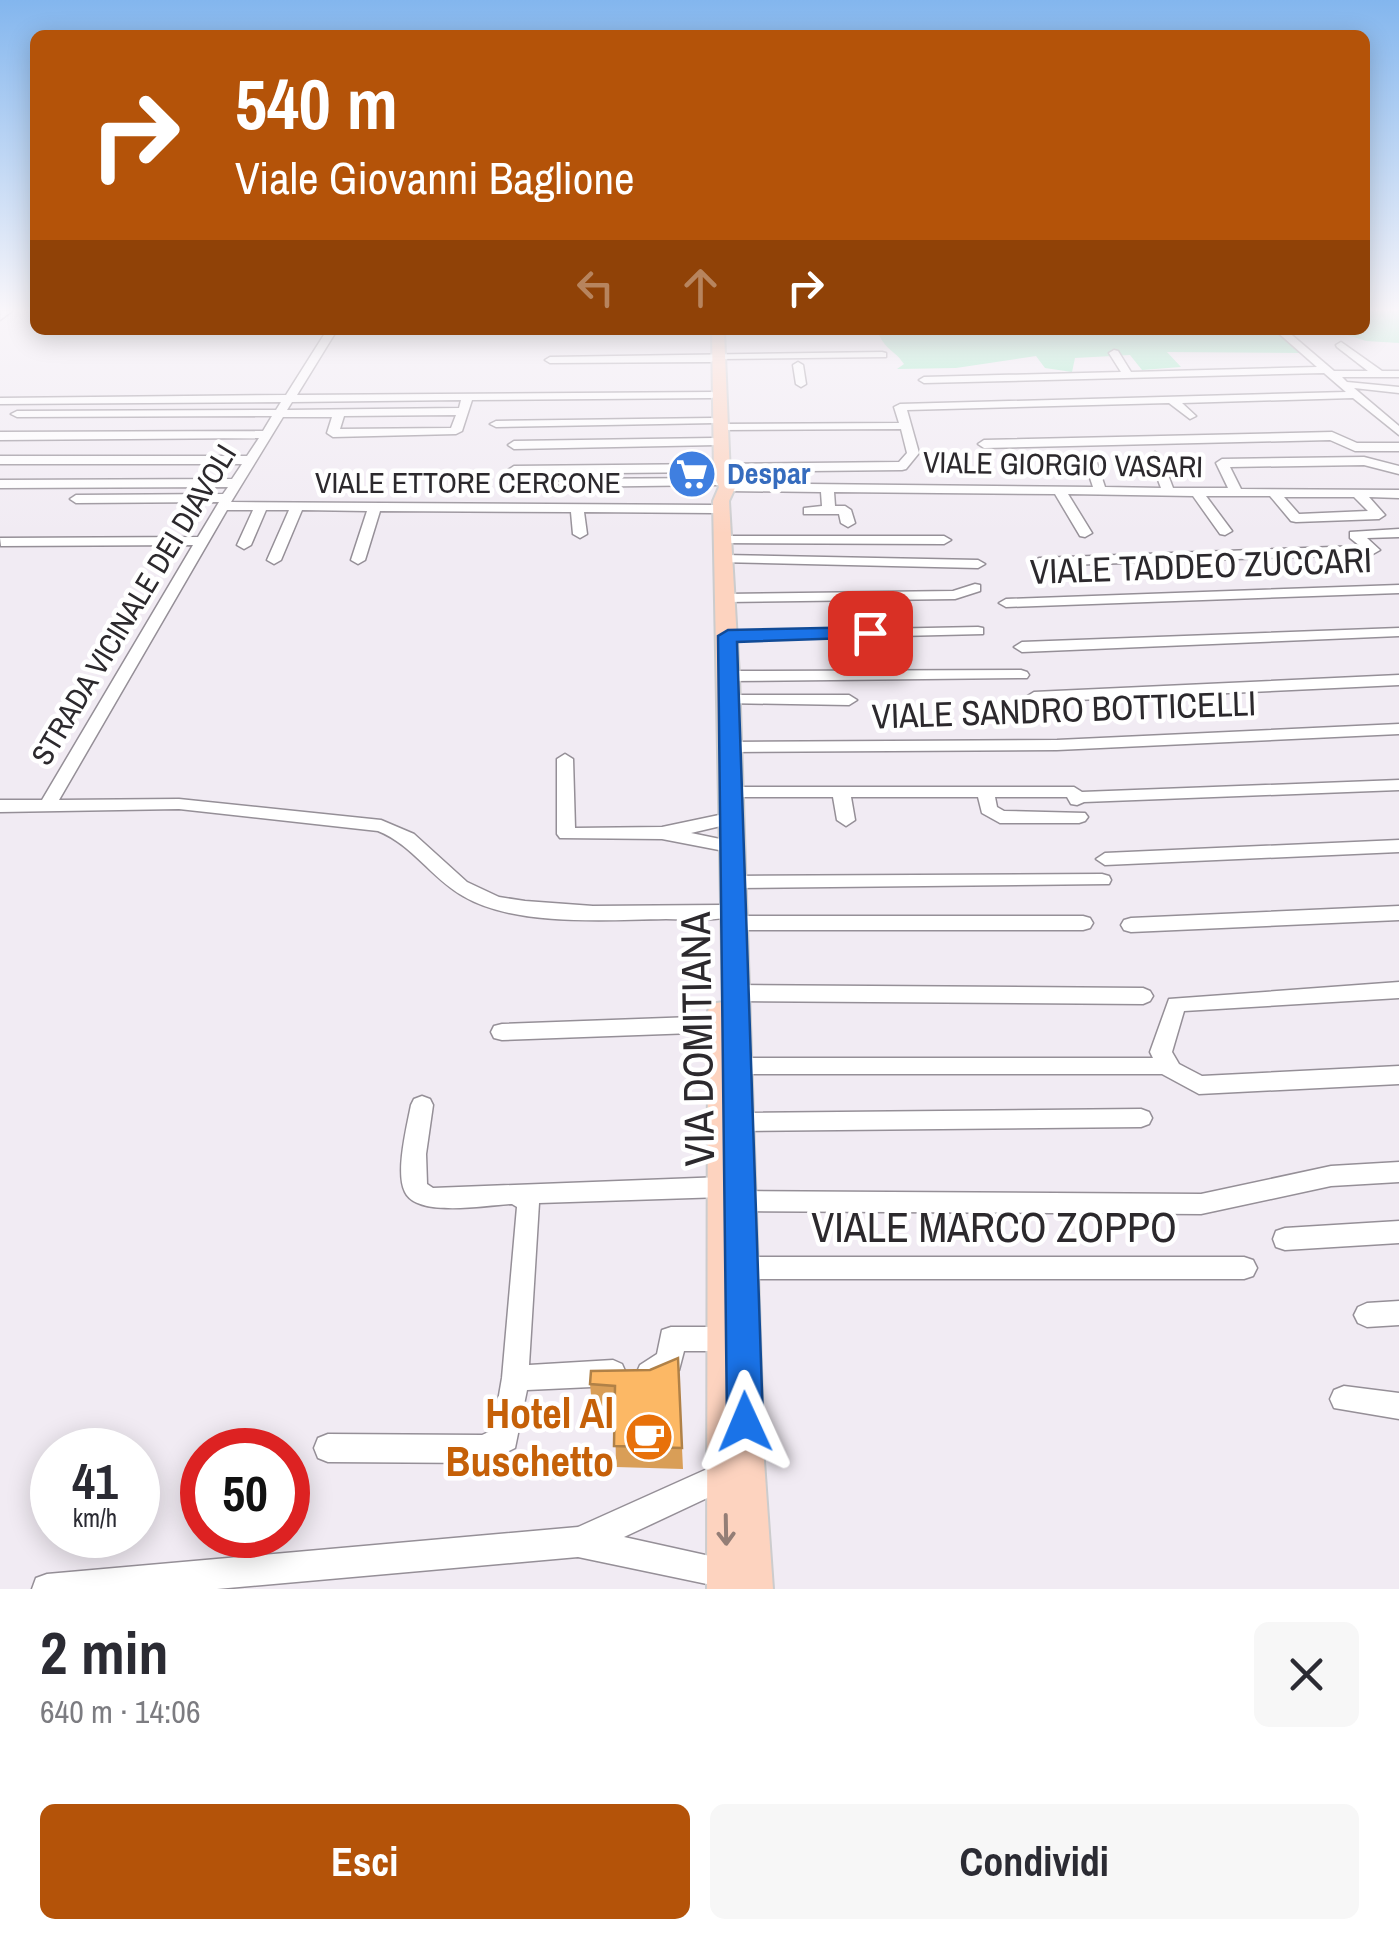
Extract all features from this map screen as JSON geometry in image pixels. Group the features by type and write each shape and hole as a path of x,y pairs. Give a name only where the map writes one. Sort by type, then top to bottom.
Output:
{"main road":[{"name":"VIA DOMITIANA","path":"713,385 723,550 738,598 728,636 734,882 721,1024 731,1194 743,1268 746,1461 754,1589"},
{"name":"VIA DOMITIANA","path":"715,430 716,385"},
{"name":"VIA DOMITIANA","path":"719,486 719,833 736,993 739,1122 731,1194 724,1339 726,1581"}],"street":[{"name":"STRADA VICINALE DEI DIAVOLI","path":"47,806 225,502 298,385"},
{"path":"1344,385 1399,432"},
{"path":"994,404 992,400 1002,391"},
{"path":"0,402 712,395"},
{"path":"552,498 719,486 902,466 913,453 900,407 1356,395"},
{"path":"339,413 333,433 456,432 468,397"},
{"path":"1171,399 1190,416"},
{"path":"148,415 158,400"},
{"path":"72,435 102,401"},
{"path":"17,414 463,411"},
{"path":"1384,419 1399,421"},
{"path":"496,424 715,430 906,426"},
{"path":"514,445 715,430"},
{"path":"0,436 268,434"},
{"path":"984,444 1334,436 1356,447 1399,447"},
{"path":"1154,456 1168,491"},
{"path":"0,460 253,460"},
{"path":"1236,492 1222,463 1364,460 1399,470"},
{"path":"1091,463 1100,490"},
{"path":"514,470 719,486"},
{"path":"563,483 719,486"},
{"path":"0,484 236,484"},
{"name":"VIALE GIORGIO VASARI","path":"719,486 1399,494"},
{"name":"VIALE ETTORE CERCONE","path":"76,499 261,506 576,508 719,486"},
{"path":"827,488 829,510"},
{"path":"1059,490 1085,533"},
{"path":"1196,491 1225,531"},
{"path":"1273,492 1296,518 1379,515 1356,493"},
{"path":"244,545 261,506"},
{"path":"274,560 297,506"},
{"path":"358,560 375,507"},
{"path":"576,508 580,534"},
{"path":"809,510 845,510 848,524"},
{"path":"1039,562 1373,550 1355,535 1399,532"},
{"path":"723,550 944,540"},
{"path":"1,542 202,541"},
{"path":"723,550 978,564"},
{"path":"738,598 956,595 975,588"},
{"name":"VIALE TADDEO ZUCCARI","path":"1006,603 1399,589"},
{"path":"728,636 978,631"},
{"path":"1022,648 1399,632"},
{"path":"729,688 1021,674"},
{"path":"1034,697 1399,680"},
{"path":"729,688 849,700"},
{"name":"VIALE SANDRO BOTTICELLI","path":"730,747 1057,745 1399,729"},
{"path":"565,758 566,834 719,833"},
{"path":"732,792 986,792 988,809 1000,818 1080,805 1399,785"},
{"path":"842,791 846,820"},
{"path":"0,806 180,804 381,826 410,838 465,889 491,901 563,910 728,918 1083,923"},
{"path":"1106,858 1399,846"},
{"path":"734,882 1102,880"},
{"path":"1131,925 1399,913"},
{"path":"1166,1066 1161,1052 1176,1004 1399,990"},
{"path":"736,993 1143,996"},
{"path":"502,1032 721,1024"},
{"path":"738,1066 1166,1066 1199,1085 1399,1075"},
{"path":"422,1105 414,1154 415,1189 429,1198 731,1194 1201,1204 1331,1176 1399,1172"},
{"path":"739,1122 1141,1118"},
{"path":"328,1448 484,1449 506,1438 515,1378 528,1207 525,1200 513,1194"},
{"path":"1285,1239 1399,1232"},
{"name":"VIALE MARCO ZOPPO","path":"743,1268 1244,1268"},
{"path":"1368,1315 1399,1313"},
{"path":"515,1378 650,1374 670,1361 671,1339 724,1339"},
{"path":"1344,1398 1395,1406"},
{"path":"46,1589 578,1542 725,1474"},
{"path":"578,1542 726,1581"}],"building":[{"name":"Hotel Al Buschetto","path":"678,1358 682,1448 614,1446 615,1386 590,1384 591,1371 650,1370"}],"place":[{"name":"Despar","path":"692,474"},
{"name":"Hotel Al Buschetto","path":"649,1437"}],"route":[{"path":"745,1422 728,636 870,633"}]}
